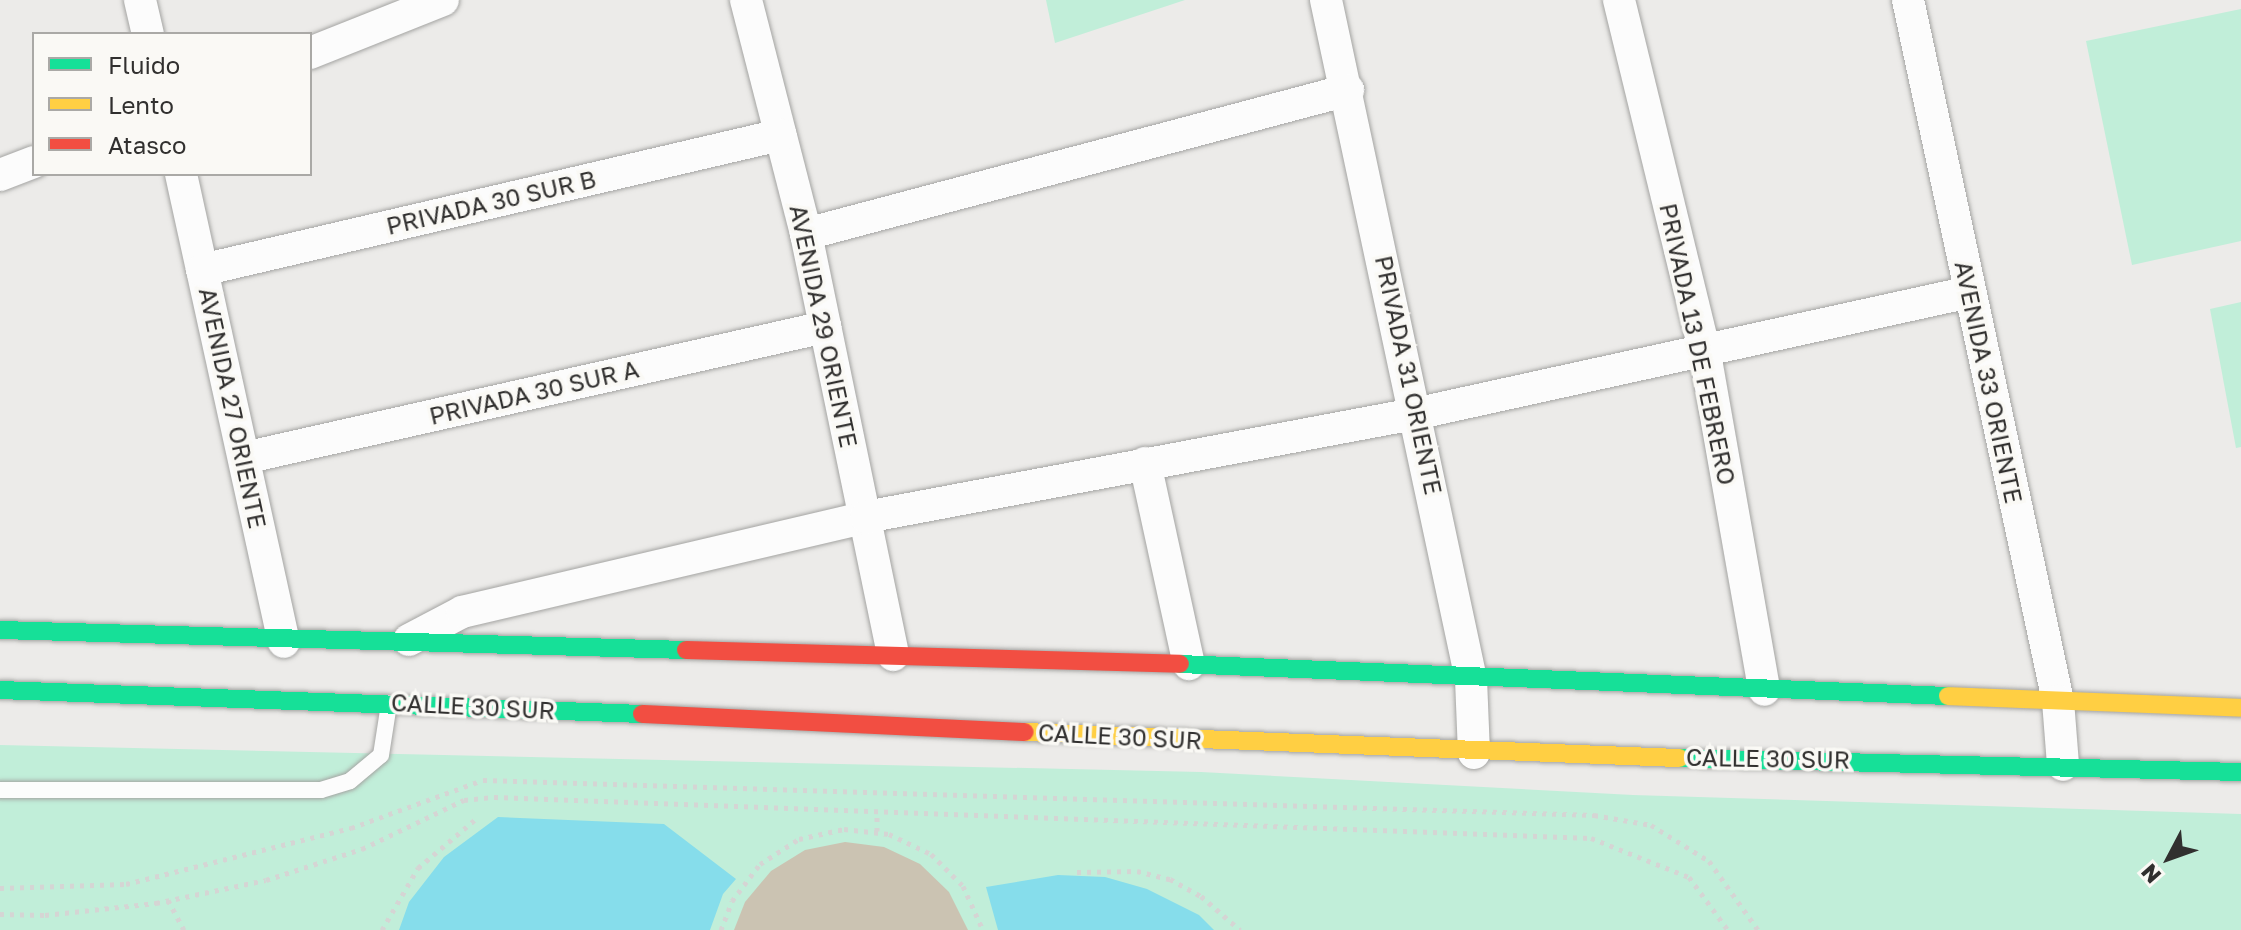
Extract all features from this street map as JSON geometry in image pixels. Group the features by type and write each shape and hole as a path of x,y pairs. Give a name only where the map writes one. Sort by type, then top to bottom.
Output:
{"main road":[{"path":"0,630 284,642 1189,664 1471,679 2241,708"},
{"name":"CALLE 30 SUR","path":"0,690 389,702 1474,753 2063,765 2241,772"}],"street":[{"path":"140,0 148,32"},
{"path":"312,52 443,0"},
{"name":"AVENIDA 29 ORIENTE","path":"746,0 806,234 893,655"},
{"name":"PRIVADA 31 ORIENTE","path":"1326,0 1419,413 1471,679 1474,753"},
{"name":"PRIVADA 13 DE FEBRERO","path":"1619,0 1704,348 1764,690"},
{"name":"AVENIDA 33 ORIENTE","path":"1908,0 2058,701 2063,765"},
{"path":"806,234 1348,90"},
{"name":"PRIVADA 30 SUR B","path":"202,270 780,135"},
{"path":"0,175 32,163"},
{"name":"AVENIDA 27 ORIENTE","path":"181,176 284,642"},
{"path":"399,645 462,612 866,517 1419,413 1970,292"},
{"name":"PRIVADA 30 SUR A","path":"244,458 825,327"},
{"path":"1145,463 1189,664"}],"lane":[{"path":"0,790 321,790 350,781 381,755 389,702"}],"path":[{"path":"0,888 126,884 351,828 483,780 1594,815 1651,825 1709,861 1758,930"},
{"path":"0,914 45,915 168,900 266,880 362,849 464,800 494,797 1591,838 1689,877 1728,930"},
{"path":"877,812 877,831"},
{"path":"382,930 418,868 477,818"},
{"path":"721,930 744,881 778,850 821,832 877,831 911,842 948,869 963,886 983,930"},
{"path":"1077,872 1137,871 1170,879 1201,896 1240,930"},
{"path":"168,900 184,930"}],"green space":[{"path":"1046,0 1185,0 1055,43"},
{"path":"2241,9 2241,241 2132,265 2086,41"},
{"path":"2241,302 2241,447 2236,448 2210,309"},
{"path":"0,745 1201,772 1633,795 2241,814 2241,930 0,930"}],"water":[{"path":"498,817 664,824 736,879 723,894 710,930 399,930 409,902 444,857"},
{"path":"1058,875 1105,877 1147,889 1199,915 1214,930 998,930 986,887"}],"building":[{"path":"845,842 884,847 920,864 949,892 968,930 734,930 745,902 771,871 805,850"}],"traffic: fast":[{"path":"0,630 686,650"},
{"path":"1180,664 1948,696"},
{"path":"0,690 642,714"},
{"path":"1679,758 2241,772"}],"traffic: slow":[{"path":"1948,696 2241,708"},
{"path":"1025,732 1679,758"}],"traffic: jam":[{"path":"686,650 1180,664"},
{"path":"642,714 1025,732"}]}
